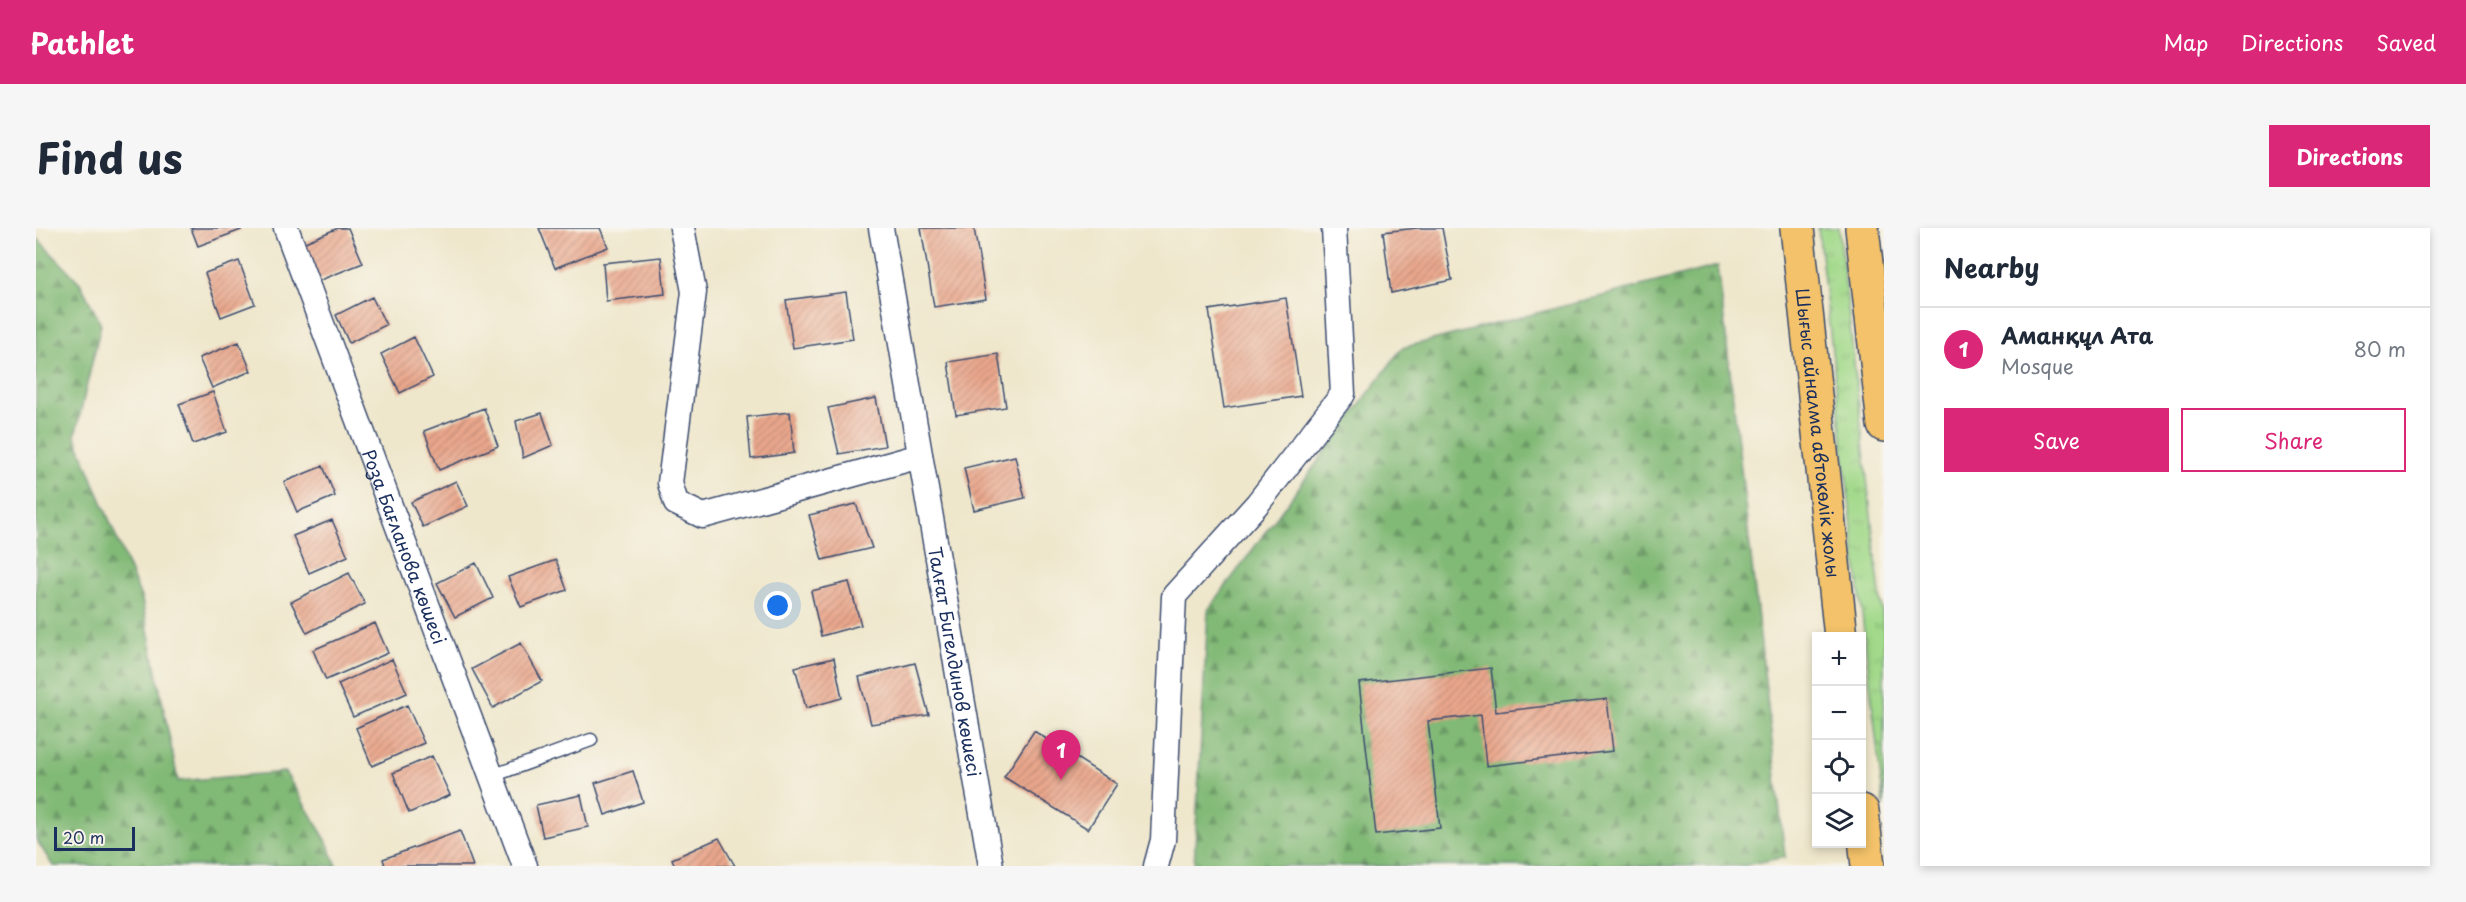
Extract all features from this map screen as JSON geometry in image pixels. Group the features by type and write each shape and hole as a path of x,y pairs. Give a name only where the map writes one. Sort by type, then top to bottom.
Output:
{"main road":[{"name":"Шығыс айналма автокөлік жолы","path":"1797,228 1841,632"},
{"path":"1862,228 1884,425"},
{"path":"1866,848 1868,866"}],"street":[{"name":"Роза Бағланова көшесі","path":"286,228 525,866"},
{"path":"682,228 694,292 670,483 676,503 703,516 920,456"},
{"name":"Талғат Бигелдинов көшесі","path":"881,228 991,866"},
{"path":"1156,866 1163,840 1174,596 1258,503 1343,394 1334,228"}],"lane":[{"path":"492,776 591,740"}],"green space":[{"path":"1818,228 1839,228 1884,631 1884,807 1866,632 1864,632"},
{"path":"36,237 80,283 101,324 75,436 142,600 178,781 285,772 326,840 337,866 53,866 36,839"},
{"path":"1718,266 1785,857 1742,866 1194,866 1208,610 1402,348"}],"building":[{"path":"191,228 240,228 241,230 198,246"},
{"path":"338,228 348,228 363,263 318,281 303,243"},
{"path":"539,228 600,228 608,247 555,268"},
{"path":"921,228 974,228 986,299 934,307"},
{"path":"1442,228 1452,280 1391,293 1383,232"},
{"path":"661,257 665,294 606,301 603,263"},
{"path":"239,261 255,304 221,317 205,273"},
{"path":"846,292 853,339 793,348 786,300"},
{"path":"372,297 386,325 349,343 336,315"},
{"path":"1286,298 1301,396 1224,408 1209,310"},
{"path":"414,337 433,377 400,393 381,354"},
{"path":"239,342 251,371 212,388 199,358"},
{"path":"998,354 1006,407 956,415 948,362"},
{"path":"213,392 227,432 193,444 179,404"},
{"path":"876,398 885,446 839,454 828,408"},
{"path":"484,408 498,446 439,470 424,431"},
{"path":"790,412 794,453 751,459 747,417"},
{"path":"542,413 553,445 523,458 516,421"},
{"path":"1015,456 1025,498 974,510 964,468"},
{"path":"323,466 335,496 297,512 284,482"},
{"path":"456,481 468,506 423,527 411,502"},
{"path":"856,504 872,548 822,560 809,515"},
{"path":"332,520 348,556 309,573 293,536"},
{"path":"556,560 567,590 521,607 508,577"},
{"path":"476,563 493,598 455,617 437,583"},
{"path":"349,573 365,604 307,633 291,602"},
{"path":"849,582 861,625 821,636 811,591"},
{"path":"375,623 388,653 326,680 313,650"},
{"path":"521,643 542,681 493,708 472,669"},
{"path":"834,658 842,698 806,708 795,667"},
{"path":"392,659 407,693 353,717 338,684"},
{"path":"915,663 929,715 871,724 859,677"},
{"path":"1491,668 1496,712 1607,699 1613,751 1486,766 1481,715 1428,721 1440,828 1376,835 1359,683"},
{"path":"407,705 424,743 372,766 356,728"},
{"path":"1034,731 1117,784 1088,829 1004,777"},
{"path":"432,756 450,795 409,813 393,773"},
{"path":"633,771 643,802 605,815 595,783"},
{"path":"581,795 588,827 543,837 536,805"},
{"path":"460,831 473,866 385,866 383,859"},
{"path":"719,838 735,866 675,866 672,859"}],"place":[{"name":"Аманқұл Ата","path":"1061,780"}]}
